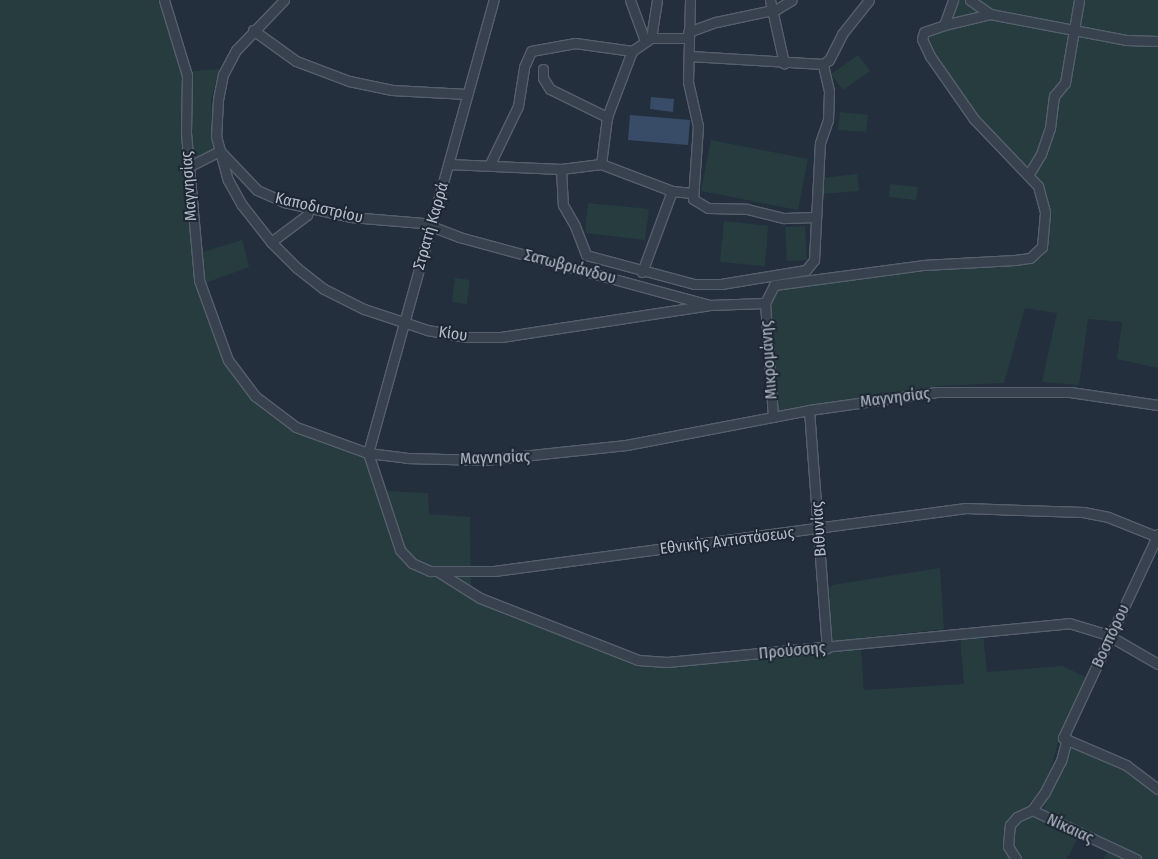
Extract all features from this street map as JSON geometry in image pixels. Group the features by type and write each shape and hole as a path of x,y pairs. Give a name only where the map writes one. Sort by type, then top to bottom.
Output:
{"street":[{"name":"Μαγνησίας","path":"164,0 187,76 188,166 196,271 217,336 228,360 256,396 285,421 368,453 428,459 520,458 626,444 773,416 900,396 976,390 1099,394 1158,404"},
{"path":"188,166 220,150 216,126 223,74 236,50 253,30 284,0"},
{"name":"Στρατή Καρρά","path":"368,453 494,0"},
{"path":"630,0 648,39"},
{"path":"648,39 657,0"},
{"path":"690,0 688,82 698,126 693,199 700,206 747,209 784,218 816,217"},
{"path":"770,0 784,63"},
{"path":"601,164 607,117 632,51 648,39 688,35 716,22 772,10 792,0"},
{"path":"690,56 823,64 829,60 842,34 869,0"},
{"path":"944,25 954,0"},
{"path":"970,0 990,14"},
{"path":"1029,174 1050,128 1054,96 1065,83 1072,52 1072,29 1079,0"},
{"path":"765,303 774,285 780,282 922,265 1030,258 1042,247 1045,212 1041,194 1029,174 974,119 930,56 923,34 944,25 990,14 1126,40 1158,41"},
{"path":"253,30 296,60 349,81 392,90 468,94"},
{"path":"490,164 518,106 524,66 531,51 575,43 632,51"},
{"path":"561,169 563,205 575,226 583,252 642,272 682,282 722,284 806,270 814,260 820,143 828,120 830,104 823,64"},
{"path":"543,69 543,78 550,89 607,117"},
{"name":"Καποδιστρίου","path":"220,150 257,190 275,199 309,209 431,226"},
{"name":"Κίου","path":"220,150 236,197 271,242 324,289 364,309 404,324 465,337 501,337 710,305 765,303"},
{"path":"448,164 490,164 561,169 601,164 672,191 692,193"},
{"path":"642,272 672,191"},
{"path":"271,242 307,215 309,209"},
{"name":"Σατωβριάνδου","path":"431,226 459,237 710,305"},
{"name":"Μικρομάνης","path":"765,303 773,416"},
{"name":"Βιθυνίας","path":"809,410 820,530 827,648"},
{"name":"Εθνικής Αντιστάσεως","path":"368,453 400,550 412,563 436,571 494,571 820,530 966,508 1006,507 1108,517 1158,536"},
{"name":"Βοσπόρου","path":"1032,810 1054,777 1065,738 1158,536"},
{"name":"Προύσσης","path":"436,571 480,598 638,660 667,662 827,648 1062,623 1079,624 1111,637 1158,664"},
{"path":"1065,738 1126,765 1158,789"},
{"path":"1016,859 1008,846 1008,830 1013,820 1032,810"},
{"name":"Νίκαιας","path":"1032,810 1136,859"}],"green space":[{"path":"0,0 157,0 165,5 182,72 219,69 211,101 214,149 183,164 193,255 242,240 249,267 200,285 209,320 223,355 242,386 264,411 290,429 329,446 369,457 385,491 428,493 429,514 470,517 471,598 636,666 669,667 831,652 829,590 832,585 940,568 944,629 860,638 864,690 964,684 960,637 983,635 987,672 1063,666 1087,678 1059,739 1049,775 1038,794 1027,805 1045,822 1078,837 1067,859 0,859"},
{"path":"957,0 1158,0 1158,368 1117,359 1122,322 1088,319 1079,385 1042,382 1057,313 1025,308 1004,383 938,386 776,411 768,310 775,287 1027,261 1042,258 1049,246 1045,194 1037,176 989,133 927,45 925,34 945,27"},
{"path":"858,55 870,71 843,90 831,74"},
{"path":"840,112 868,115 866,132 838,130"},
{"path":"711,140 808,159 798,210 701,191"},
{"path":"857,174 859,191 822,194 821,178"},
{"path":"890,184 918,187 916,200 889,197"},
{"path":"588,203 649,209 645,240 585,233"},
{"path":"724,221 768,226 765,266 720,262"},
{"path":"805,226 807,260 787,261 785,227"},
{"path":"455,278 470,280 467,304 452,302"},
{"path":"1075,745 1128,770 1158,793 1158,859 1104,859 1112,842 1044,810 1045,797 1057,781 1070,749"}],"water":[{"path":"651,97 674,99 673,112 650,109"},
{"path":"630,115 690,120 688,145 628,140"}]}
